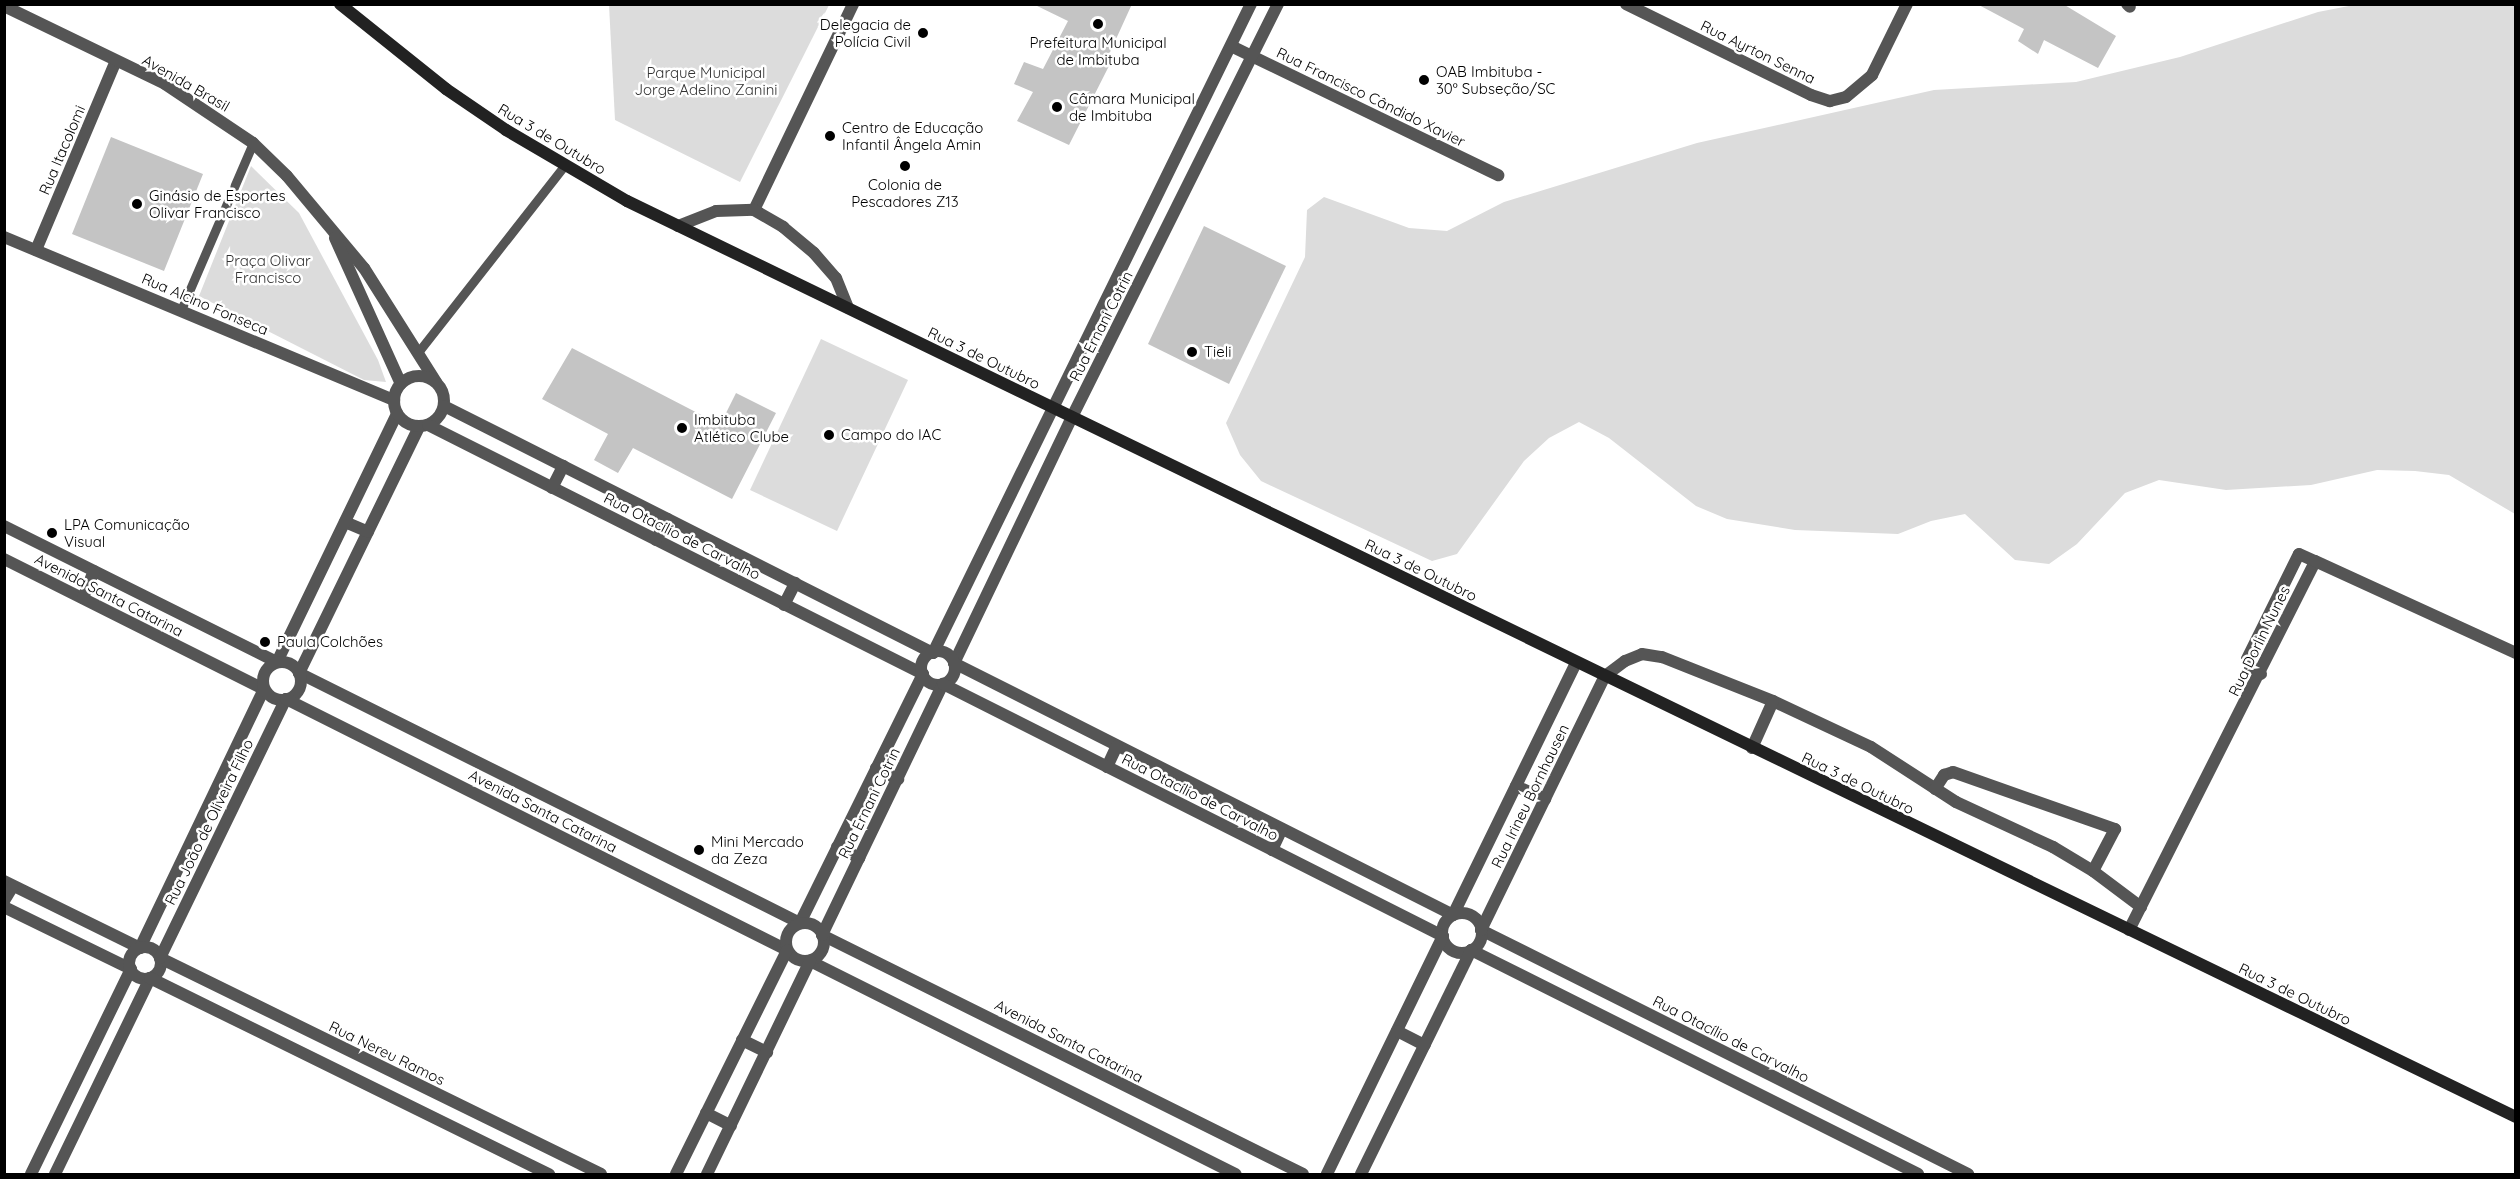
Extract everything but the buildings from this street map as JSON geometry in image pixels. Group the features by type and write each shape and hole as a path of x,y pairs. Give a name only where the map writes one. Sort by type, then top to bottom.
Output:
{"main road":[{"name":"Rua 3 de Outubro","path":"340,4 446,89 564,166 678,226 2516,1117"}],"street":[{"path":"754,210 854,4"},
{"name":"Rua Ernani Cotrin","path":"933,652 1251,4"},
{"name":"Rua Ernani Cotrin","path":"954,663 1072,417 1278,4"},
{"name":"Rua Ayrton Senna","path":"1626,4 1811,95 1830,101 1846,97 1872,75 1907,4"},
{"name":"Avenida Brasil","path":"4,6 184,95 253,143 327,220 364,268 419,351 436,382"},
{"name":"Rua Francisco Cândido Xavier","path":"1231,46 1498,175"},
{"name":"Rua Itacolomi","path":"36,250 116,61"},
{"path":"1164,183 1184,193"},
{"path":"678,226 716,211 754,210 783,227 814,253 836,278 848,308"},
{"name":"Avenida Brasil","path":"327,220 400,384"},
{"name":"Rua Alcino Fonseca","path":"4,237 394,400"},
{"path":"397,414 278,662 264,672 264,689 273,698 286,699 299,689 299,673 368,532 423,426 444,406 436,382 418,376 400,384 394,400 397,414 406,423 423,426"},
{"name":"Rua Otacílio de Carvalho","path":"444,406 933,652"},
{"name":"Rua Otacílio de Carvalho","path":"423,426 923,674"},
{"path":"552,488 563,466"},
{"path":"656,540 667,519"},
{"path":"345,522 368,532"},
{"name":"Avenida Santa Catarina","path":"4,526 278,662"},
{"path":"982,553 1003,561"},
{"path":"2261,674 2249,665 2247,659 2299,554 2516,653"},
{"name":"Avenida Santa Catarina","path":"4,559 264,689"},
{"name":"Rua Dorlin Nunes","path":"2129,930 2261,674 2315,561"},
{"path":"83,598 94,571"},
{"path":"784,604 795,583"},
{"path":"933,652 948,655 954,663 952,678 943,684 933,684 923,674 924,659 933,652"},
{"path":"1605,676 1625,661 1642,654 1662,657 1773,701 1871,747 1935,789 2093,871 2141,907"},
{"path":"278,662 290,663 299,673"},
{"name":"Rua Otacílio de Carvalho","path":"954,663 1453,915"},
{"name":"Rua Irineu Bornhausen","path":"1453,915 1576,663"},
{"name":"Avenida Santa Catarina","path":"299,673 800,923"},
{"name":"Rua Ernani Cotrin","path":"800,923 923,674"},
{"name":"Rua Irineu Bornhausen","path":"1481,930 1605,676"},
{"name":"Rua Ernani Cotrin","path":"822,935 943,684"},
{"name":"Rua Otacílio de Carvalho","path":"943,684 1443,936"},
{"name":"Rua João de Oliveira Filho","path":"140,948 264,689"},
{"name":"Avenida Santa Catarina","path":"286,699 787,950"},
{"name":"Rua João de Oliveira Filho","path":"160,958 286,699"},
{"path":"1752,748 1773,701"},
{"path":"1107,767 1117,746"},
{"path":"876,768 898,779"},
{"path":"1935,789 1944,775 1953,772 2115,829 2093,871"},
{"path":"1516,786 1545,799"},
{"path":"200,824 221,834"},
{"path":"1272,850 1282,829"},
{"path":"837,847 860,858"},
{"path":"4,902 9,883 140,948 154,950 160,958 160,968 150,978 55,1174"},
{"path":"4,907 130,969 141,978 150,978 549,1174"},
{"path":"1327,1174 1443,936 1444,924 1453,915 1471,915 1481,930 1480,942 1471,950 1360,1174"},
{"path":"676,1174 787,950 787,934 800,923 811,924 822,935 823,948 810,961 707,1174"},
{"name":"Rua Otacílio de Carvalho","path":"1481,930 1968,1174"},
{"name":"Avenida Santa Catarina","path":"822,935 1303,1174"},
{"path":"1443,936 1453,950 1471,950 1918,1174"},
{"path":"31,1174 130,969 130,958 140,948"},
{"path":"787,950 799,961 810,961 1236,1174"},
{"name":"Rua Nereu Ramos","path":"160,958 601,1174"},
{"path":"1551,990 1562,970"},
{"path":"1396,1031 1425,1045"},
{"path":"742,1040 766,1052"},
{"path":"338,1071 347,1049"},
{"path":"1710,1071 1721,1050"},
{"path":"1766,1098 1776,1078"},
{"path":"70,1094 89,1104"},
{"path":"706,1113 731,1126"},
{"path":"526,1164 536,1142"}],"lane":[{"path":"181,310 253,143"},
{"path":"419,351 564,166"}],"green space":[{"name":"Parque Municipal Jorge Adelino Zanini","path":"609,5 829,5 740,182 615,120"},
{"path":"2354,5 2515,5 2515,514 2449,475 2415,471 2377,470 2311,485 2226,490 2159,480 2125,493 2077,544 2049,564 2015,560 1965,514 1931,521 1898,534 1795,530 1727,519 1696,506 1609,438 1579,422 1549,438 1524,461 1457,554 1432,561 1261,481 1240,455 1226,423 1305,257 1307,210 1324,197 1409,228 1447,231 1504,202 1697,143 1934,90 2076,82 2180,57 2318,12"},
{"name":"Praça Olivar Francisco","path":"251,166 299,213 378,360 386,382 364,380 199,296"},
{"name":"Campo do IAC","path":"821,339 908,380 837,531 750,490"}],"place":[{"name":"Prefeitura Municipal de Imbituba","path":"1098,24"},
{"name":"Delegacia de Polícia Civil","path":"923,33"},
{"name":"OAB Imbituba - 30° Subseção/SC","path":"1424,80"},
{"name":"Câmara Municipal de Imbituba","path":"1057,107"},
{"name":"Centro de Educação Infantil Ângela Amin","path":"830,136"},
{"name":"Colonia de Pescadores Z13","path":"905,166"},
{"name":"Ginásio de Esportes Olivar Francisco","path":"137,204"},
{"name":"Tieli","path":"1192,352"},
{"name":"Imbituba Atlético Clube","path":"682,428"},
{"name":"Campo do IAC","path":"829,435"},
{"name":"LPA Comunicação Visual","path":"52,533"},
{"name":"Paula Colchões","path":"265,642"},
{"name":"Mini Mercado da Zeza","path":"699,850"}]}
